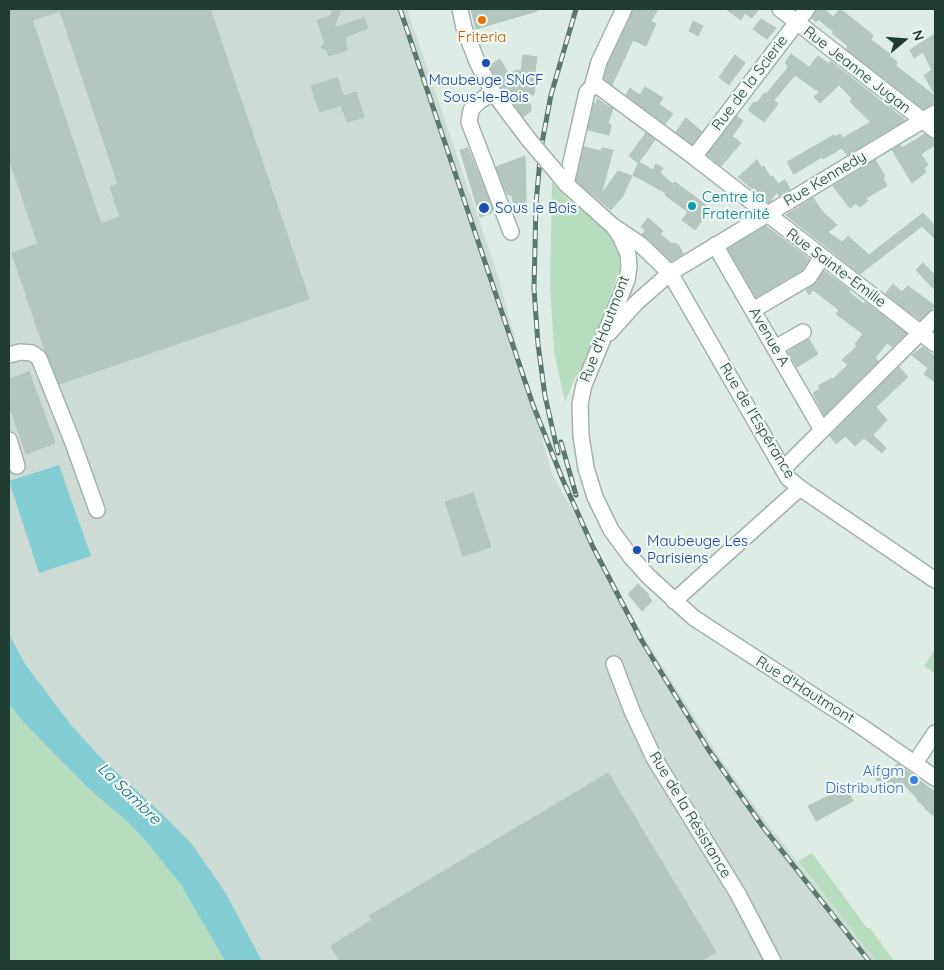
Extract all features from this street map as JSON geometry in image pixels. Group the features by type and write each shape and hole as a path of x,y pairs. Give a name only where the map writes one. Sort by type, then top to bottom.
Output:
{"street":[{"name":"Rue d'Hautmont","path":"460,9 473,54 494,92 529,140 562,179 614,227 625,246 629,267 627,280 581,395 581,436 590,485 602,513 618,541 642,570 674,601 708,629 862,727 935,778"},
{"path":"562,179 585,96 594,83 599,62 624,9"},
{"name":"Rue Jeanne Jugan","path":"780,9 935,130"},
{"name":"Rue de la Scierie","path":"694,157 806,9"},
{"name":"Rue Sainte-Emilie","path":"594,83 694,157 935,344"},
{"path":"494,92 477,103 471,110 469,122 511,232"},
{"name":"Rue Kennedy","path":"602,341 636,303 670,273 935,113"},
{"name":"Rue de l'Espérance","path":"614,227 641,245 670,273 788,478 935,580"},
{"name":"Avenue A","path":"715,245 822,430"},
{"path":"753,310 809,277 822,257"},
{"path":"782,469 935,318"},
{"path":"775,348 803,332"},
{"path":"9,355 20,352 32,353 39,358 97,510"},
{"path":"9,440 17,466"},
{"path":"674,601 800,488"},
{"name":"Rue de la Résistance","path":"614,664 632,711 654,758 738,894 773,961"},
{"path":"916,763 935,735"}],"shaded area":[{"path":"9,9 407,9 497,273 552,474 644,637 720,758 766,822 876,961 225,961 181,885 9,704"}],"green space":[{"path":"552,181 571,203 607,228 616,242 620,270 584,364 574,380 565,402 554,351 550,283"},
{"path":"935,649 935,674 924,666"},
{"path":"9,704 25,724 87,787 129,823 151,847 181,885 225,961 9,961"},
{"path":"812,853 867,928 870,928 894,961 876,961 798,861"}],"water":[{"path":"59,465 91,556 39,573 9,481"},
{"name":"La Sambre","path":"9,634 25,664 71,725 101,758 191,843 225,892 262,961 225,961 181,885 151,847 129,823 87,787 25,724 9,704"}],"building":[{"path":"9,9 210,9 309,299 59,384 45,351 12,253 38,244 9,158","holes":["60,11 118,184 110,187 120,217 101,224 32,20"]},
{"path":"334,9 341,9 334,28 364,18 368,28 345,37 347,50 329,56 327,50 321,48 325,43 317,20 330,16"},
{"path":"471,9 537,9 537,11 476,29"},
{"path":"634,9 658,9 651,21 656,24 646,46 633,40 612,85 604,79 608,65"},
{"path":"726,9 759,9 752,18 745,13 741,20"},
{"path":"816,9 824,9 833,17 840,9 873,35 871,40 890,54 889,56 897,62 896,66 935,96 935,102 923,109 846,49 848,46 832,33 834,32 818,19 816,22 812,18"},
{"path":"761,19 776,28 767,39 753,29"},
{"path":"693,21 703,26 698,36 689,31"},
{"path":"935,34 935,95 924,75 932,70 923,52 914,58 910,50"},
{"path":"791,54 809,67 818,56 829,64 830,61 905,120 847,155 842,148 823,159 822,157 794,174 787,162 834,135 835,137 840,134 843,138 871,122 854,106 850,101 852,98 839,85 820,103 814,97 819,92 795,75 774,100 778,104 764,122 748,110 754,102 757,103 764,93 766,94 787,69 788,66 785,63"},
{"path":"523,55 537,57 534,95 523,93 531,106 531,111 523,117 499,84 489,66 500,59 509,75 516,70 521,71"},
{"path":"735,55 745,63 729,85 719,77"},
{"path":"337,78 344,96 356,92 364,117 347,122 341,105 320,112 311,86"},
{"path":"645,87 663,98 659,104 673,114 665,124 626,95 630,88 640,95"},
{"path":"597,99 613,109 608,123 611,125 609,135 588,130 594,103 596,104"},
{"path":"737,116 743,121 732,136 741,143 721,166 707,155"},
{"path":"686,118 702,132 692,144 676,132"},
{"path":"646,133 655,140 639,162 653,170 656,164 663,168 660,173 673,184 675,182 706,205 702,210 707,214 695,230 682,220 688,212 665,195 666,193 633,175 638,163 629,156"},
{"path":"925,134 935,141 935,145 921,154 928,165 924,168 926,172 912,183 892,150 900,145 902,148"},
{"path":"584,147 601,151 602,148 613,150 601,195 618,171 632,176 623,196 611,210 576,181"},
{"path":"468,148 493,210 491,213 480,217 460,150"},
{"path":"525,156 526,202 524,205 514,208 512,196 507,194 496,167"},
{"path":"757,160 762,168 764,166 770,177 773,176 778,184 785,180 790,189 779,196 777,192 769,203 738,177"},
{"path":"875,160 885,176 883,178 887,186 866,198 868,201 859,207 856,203 850,208 833,186"},
{"path":"813,198 822,211 837,225 828,232 842,242 848,236 869,255 923,213 935,226 935,239 922,226 860,274 786,215"},
{"path":"648,218 663,231 660,234 672,244 678,244 683,254 671,261 642,234 646,230 641,227"},
{"path":"766,226 809,259 802,270 756,297 728,249"},
{"path":"923,263 935,275 935,290 916,270"},
{"path":"824,271 850,290 849,292 864,304 865,302 906,333 892,347 887,343 875,358 878,361 824,415 813,393 820,389 818,386 833,379 848,365 842,360 857,346 855,344 863,334 836,314 839,310 816,292 813,290 809,295 806,290 817,282"},
{"path":"893,284 902,292 908,286 935,306 920,320 885,294"},
{"path":"809,339 818,354 797,367 788,352"},
{"path":"923,347 935,357 935,382 924,374 928,368 912,355"},
{"path":"899,367 908,377 876,407 887,420 873,435 886,448 882,453 864,438 855,446 845,436 836,444 830,436"},
{"path":"29,372 55,443 26,454 9,405 9,379"},
{"path":"473,493 491,547 463,556 445,502"},
{"path":"638,584 652,601 642,611 628,594"},
{"path":"898,764 935,792 935,817 924,808 904,785 900,789 892,781 881,786 875,777"},
{"path":"608,773 716,952 701,961 340,961 331,946 372,920 369,916"},
{"path":"839,791 841,794 848,791 853,801 816,821 808,806"}],"railway":[{"path":"400,9 533,405 562,478 593,547 642,641 708,749 763,827 869,961"},
{"path":"558,453 545,396 538,344 534,289 536,204 541,148 551,95 576,9"},
{"path":"561,442 576,495"}],"place":[{"name":"Friteria","path":"482,20"},
{"name":"Maubeuge SNCF Sous-le-Bois","path":"486,63"},
{"name":"Centre la Fraternité","path":"692,206"},
{"name":"Sous le Bois","path":"484,208"},
{"name":"Maubeuge Les Parisiens","path":"637,550"},
{"name":"Aifgm Distribution","path":"914,780"}]}
